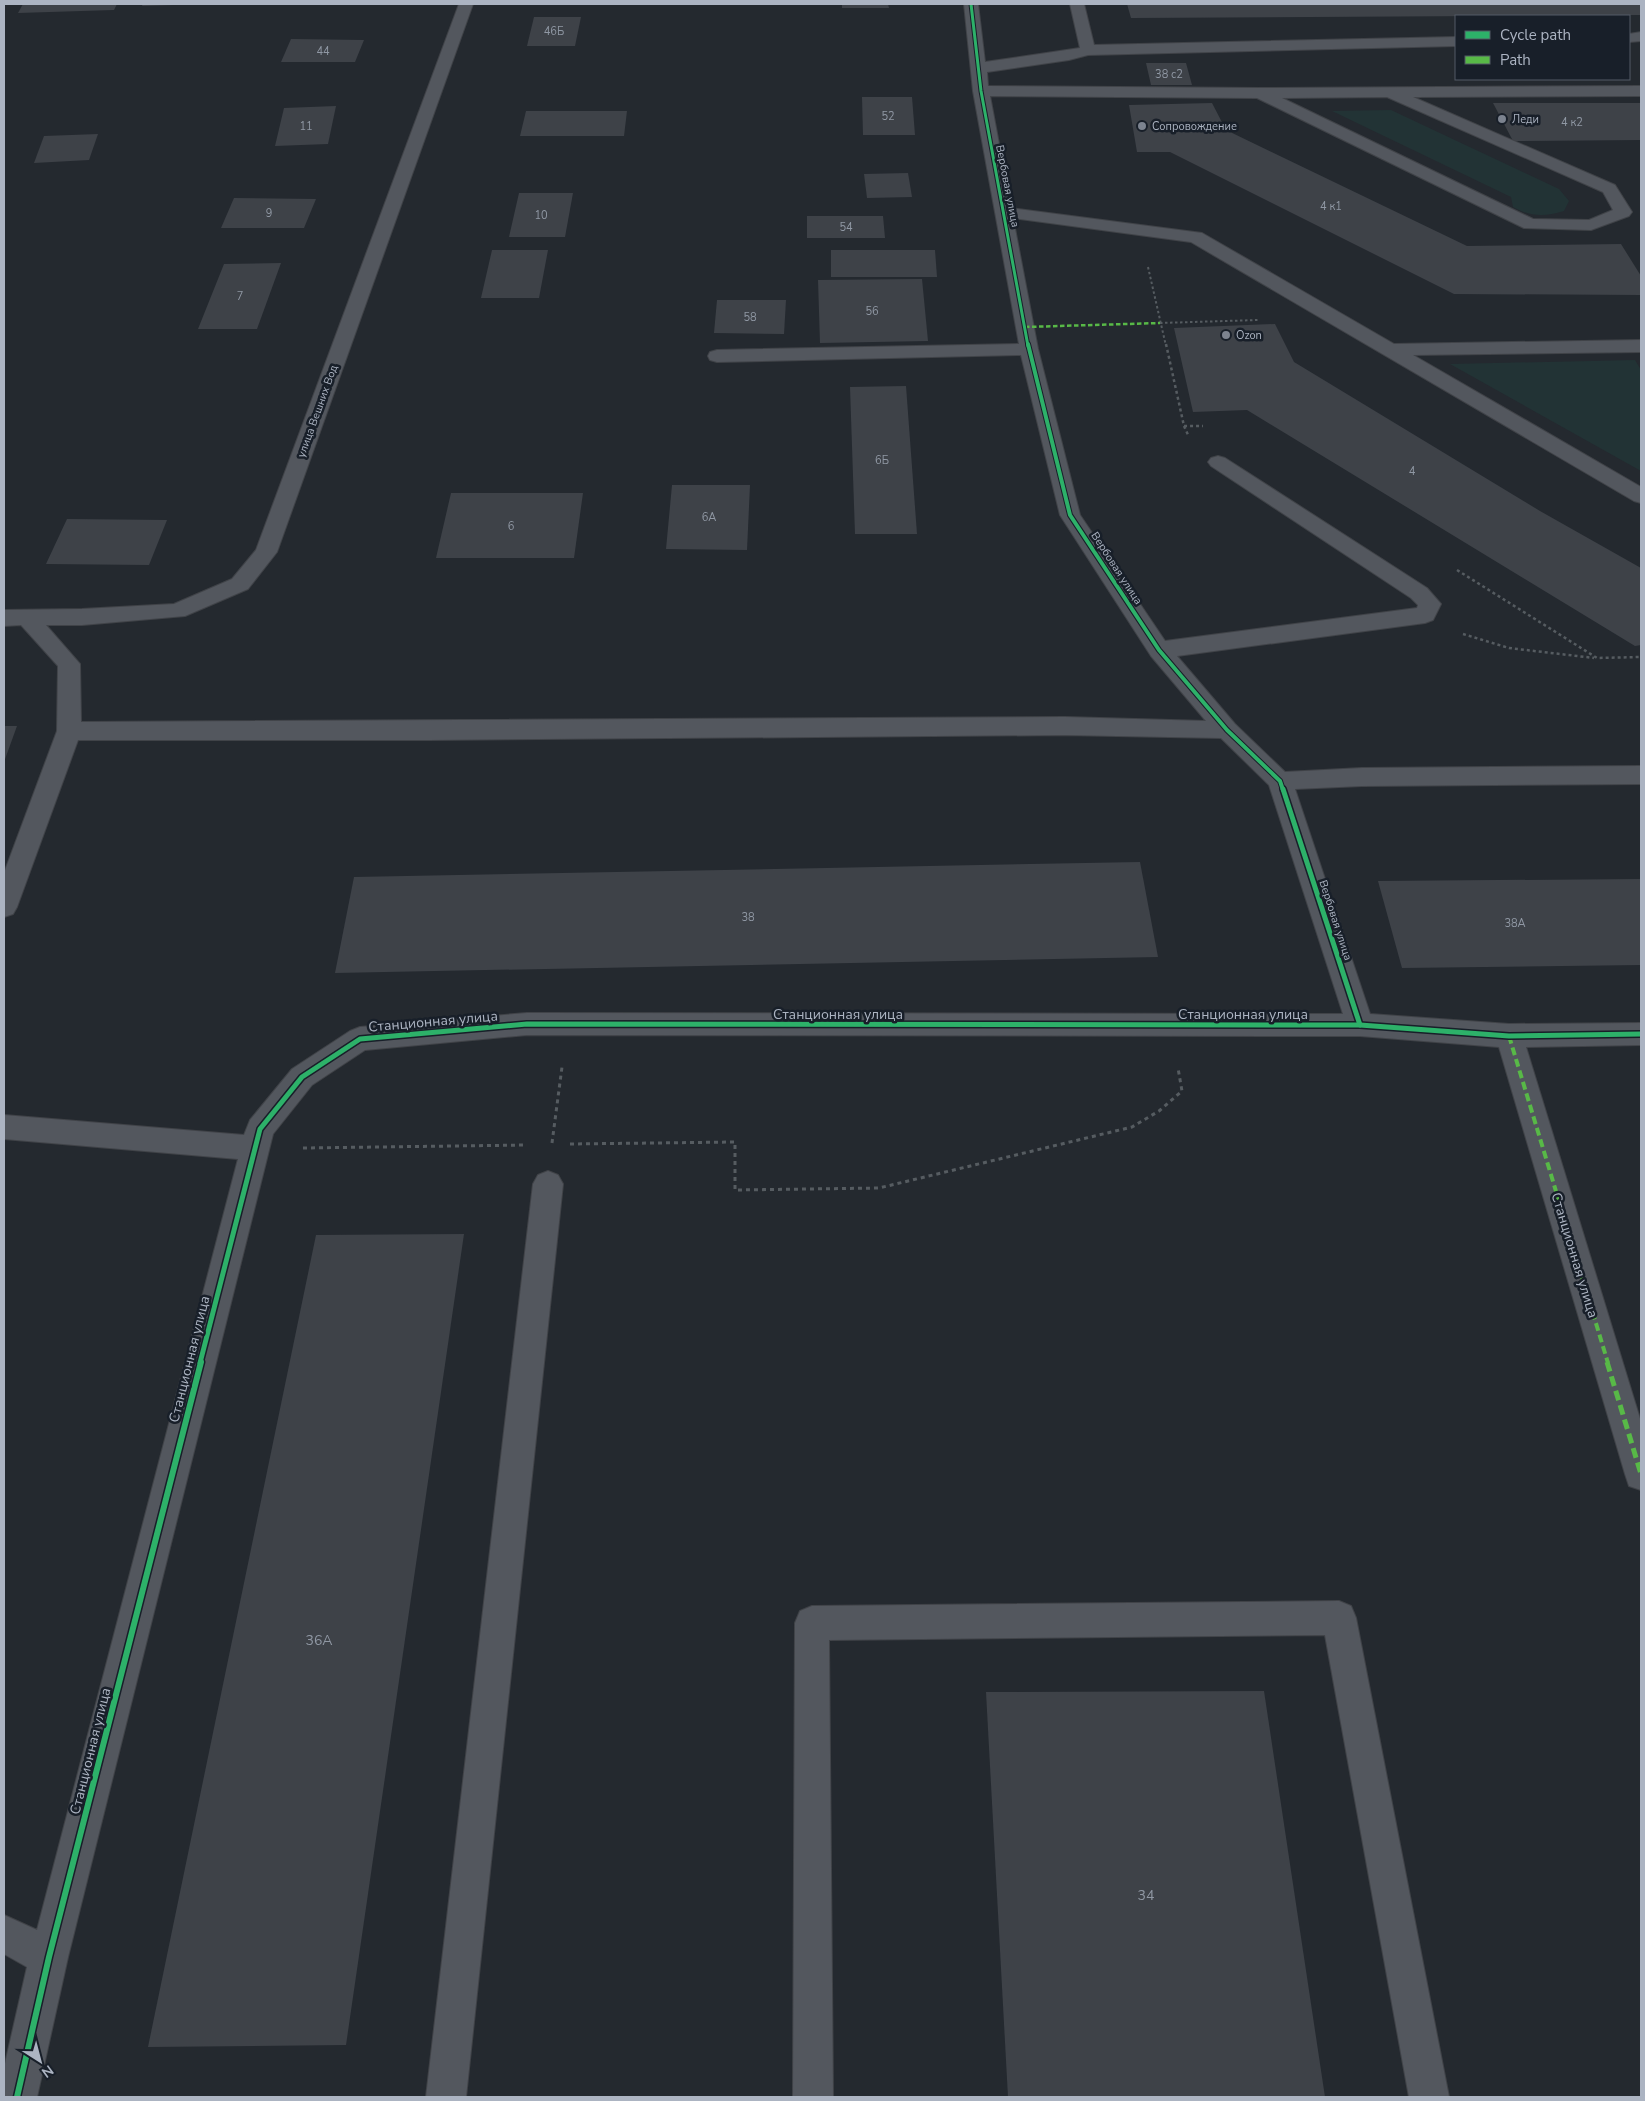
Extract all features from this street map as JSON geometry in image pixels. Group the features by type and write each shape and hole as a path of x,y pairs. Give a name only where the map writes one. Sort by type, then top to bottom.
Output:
{"street":[{"name":"улица Вешних Вод","path":"15,618 178,611 240,584 266,552 466,4"},
{"name":"Вербовая улица","path":"971,4 981,92 1029,349 1070,515 1159,650 1227,730 1280,780 1360,1025"},
{"path":"1077,4 1088,50"},
{"path":"979,68 1069,55 1088,50 1455,42"},
{"path":"981,92 1260,93 1641,90"},
{"path":"1389,92 1610,190 1623,212 1641,220"},
{"path":"1260,93 1530,224 1591,225 1623,212"},
{"path":"1003,212 1196,237 1641,496"},
{"path":"1390,350 1641,346"},
{"path":"718,356 1029,349"},
{"path":"1159,650 1425,615 1430,604 1419,593 1218,462"},
{"path":"4,907 68,731 69,664 15,618"},
{"path":"68,731 428,732 1065,726 1227,730"},
{"path":"1280,780 1641,775"},
{"name":"Станционная улица","path":"17,2097 49,1957 260,1129 302,1078 360,1039 527,1024 1360,1025 1509,1036 1641,1034"},
{"name":"Станционная улица","path":"1509,1036 1641,1474"},
{"path":"4,1127 254,1148"},
{"path":"446,2097 548,1184"},
{"path":"813,2097 812,1624 1339,1618 1429,2097"},
{"path":"4,1934 49,1957"}],"path":[{"path":"1139,229 1184,426 1210,426"},
{"path":"1160,323 1333,317"},
{"path":"1454,568 1597,658"},
{"path":"1425,615 1472,638 1512,648 1597,658 1641,657"},
{"path":"548,1184 567,1024"},
{"path":"542,1144 735,1142 736,1190 880,1188 1132,1127 1159,1111 1182,1091 1170,1026"},
{"path":"254,1148 532,1145"}],"shaded area":[{"path":"1391,110 1559,189 1569,201 1564,211 1538,215 1526,213 1513,207 1511,197 1332,111"},
{"path":"1635,360 1641,370 1641,471 1450,364"}],"building":[{"path":"23,4 117,4 114,10 18,13"},
{"path":"143,4 173,4 174,5 142,6"},
{"path":"842,4 888,4 889,8 842,8"},
{"path":"1127,4 1641,4 1641,15 1131,18"},
{"path":"534,17 581,17 575,46 527,46"},
{"path":"291,39 364,40 355,62 281,62"},
{"path":"1146,63 1186,63 1192,85 1151,85"},
{"path":"862,97 912,97 915,135 863,135"},
{"path":"1212,103 1226,130 1467,246 1621,244 1641,276 1641,295 1454,294 1170,152 1137,152 1129,105"},
{"path":"1493,103 1641,103 1641,140 1513,141"},
{"path":"336,106 328,144 275,146 284,108"},
{"path":"526,111 627,111 624,136 520,136"},
{"path":"98,134 89,160 34,163 44,136"},
{"path":"908,173 912,197 867,198 864,174"},
{"path":"519,193 573,193 565,237 509,237"},
{"path":"234,198 316,199 304,228 221,228"},
{"path":"807,216 883,216 885,238 807,238"},
{"path":"492,250 548,250 539,298 481,298"},
{"path":"831,250 935,250 937,277 831,277"},
{"path":"281,263 257,329 198,329 224,264"},
{"path":"922,279 928,341 820,343 818,280"},
{"path":"717,300 786,300 784,334 714,333"},
{"path":"1275,324 1294,362 1540,511 1641,568 1641,645 1635,646 1247,410 1193,412 1174,328"},
{"path":"906,386 917,534 855,534 850,387"},
{"path":"672,485 750,485 747,550 666,549"},
{"path":"451,493 583,493 574,558 436,558"},
{"path":"67,519 167,520 149,565 46,564"},
{"path":"4,726 17,726 4,762"},
{"path":"1140,862 1158,957 335,973 354,877"},
{"path":"1641,879 1641,965 1402,968 1378,881"},
{"path":"464,1234 346,2045 148,2047 316,1235"},
{"path":"1264,1691 1325,2097 1008,2097 986,1692"}],"marked path":[{"path":"1025,327 1160,323"},
{"path":"1509,1036 1641,1474"}],"cycle path":[{"path":"971,4 981,91 1029,349 1070,515 1159,650 1227,730 1280,781 1360,1025"},
{"path":"17,2097 49,1957 260,1129 302,1077 360,1039 527,1024 1360,1025 1509,1036 1641,1034"}],"place":[{"name":"Леди","path":"1502,119"},
{"name":"Сопровождение","path":"1142,126"},
{"name":"Ozon","path":"1226,335"}]}
